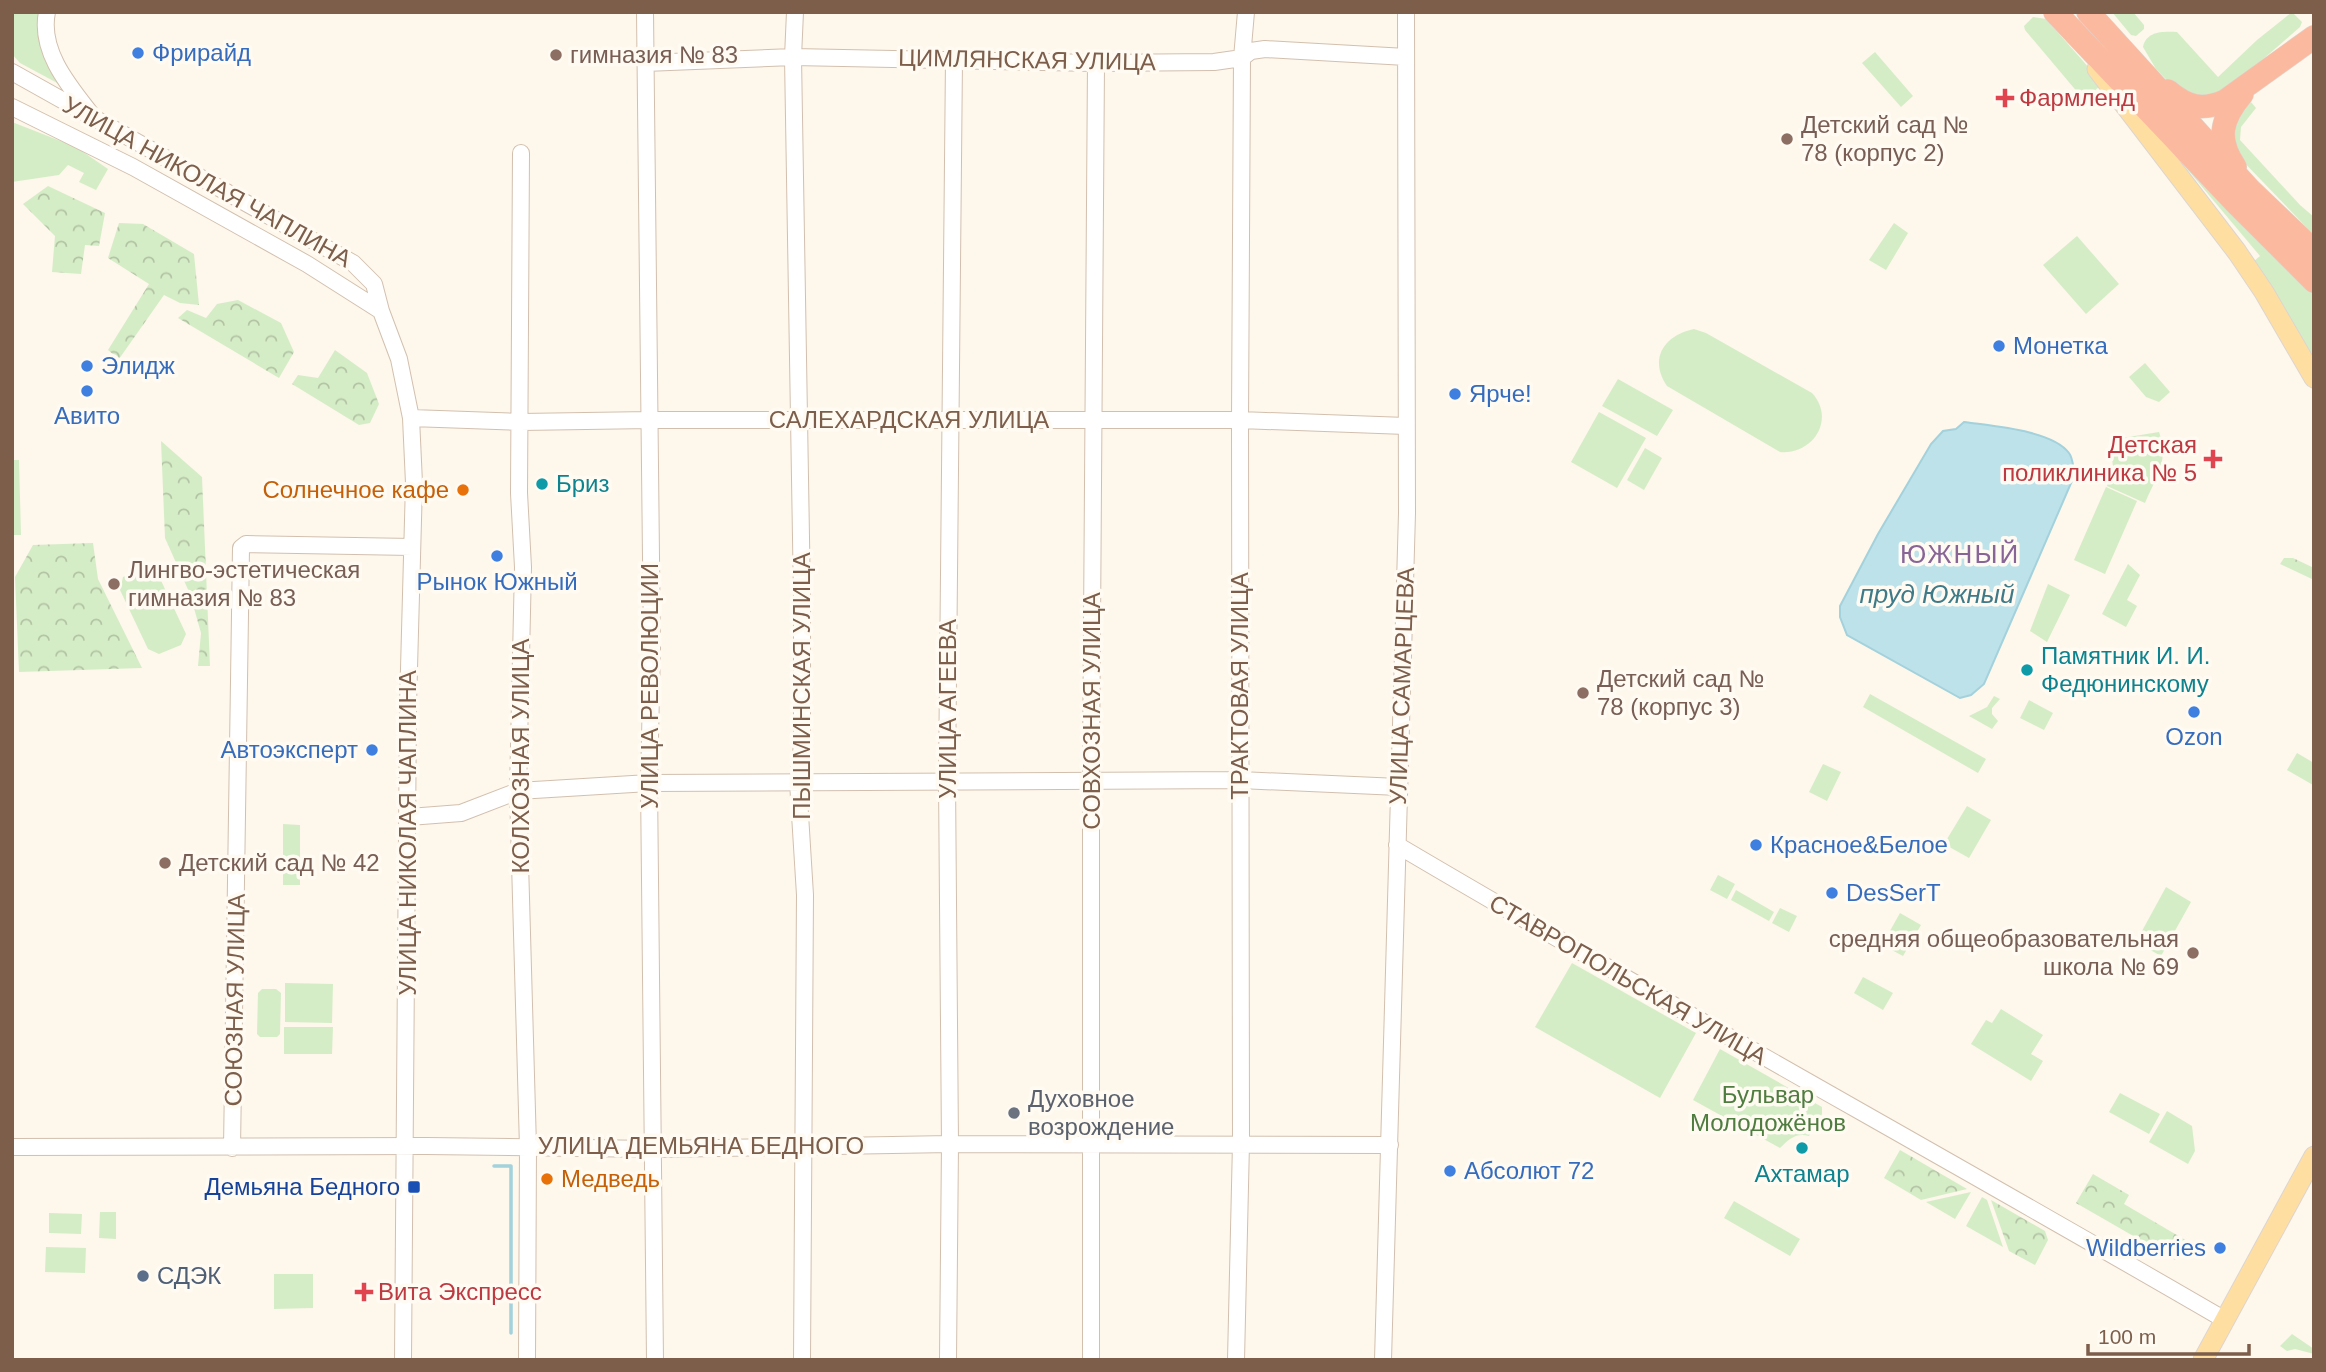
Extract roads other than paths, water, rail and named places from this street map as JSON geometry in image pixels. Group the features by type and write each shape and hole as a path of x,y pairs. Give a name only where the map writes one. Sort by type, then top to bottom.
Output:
{"highway":[{"path":"2055,12 2235,203 2314,281"},
{"path":"2088,12 2250,190 2314,251"},
{"path":"2128,58 2181,102 2197,107 2214,106 2225,101 2314,37"},
{"path":"2250,190 2230,159 2223,125 2230,108 2256,79"}],"main road":[{"path":"2055,12 2237,252 2264,292 2314,378"},
{"path":"2203,1360 2314,1156"}],"street":[{"path":"47,12 46,39 54,59 74,92 95,119"},
{"name":"УЛИЦА РЕВОЛЮЦИИ","path":"645,12 653,648 649,783 655,1149 655,1360"},
{"name":"ПЫШМИНСКАЯ УЛИЦА","path":"795,12 793,57 802,678 802,744 798,782 805,895 802,1360"},
{"name":"ТРАКТОВАЯ УЛИЦА","path":"1236,1360 1241,1143 1242,58 1246,12"},
{"name":"УЛИЦА САМАРЦЕВА","path":"1383,1360 1407,513 1406,12"},
{"name":"ЦИМЛЯНСКАЯ УЛИЦА","path":"645,63 793,57 1096,63 1214,62 1242,58 1251,51 1265,50 1406,57"},
{"name":"УЛИЦА АГЕЕВА","path":"948,1360 950,1144 947,780 954,59"},
{"name":"СОВХОЗНАЯ УЛИЦА","path":"1091,1360 1091,780 1096,63"},
{"name":"УЛИЦА НИКОЛАЯ ЧАПЛИНА","path":"12,72 353,263 374,284 399,359 411,418 414,483 408,718 403,1360"},
{"name":"УЛИЦА НИКОЛАЯ ЧАПЛИНА","path":"12,107 133,167 307,264 381,311"},
{"name":"КОЛХОЗНАЯ УЛИЦА","path":"521,153 519,493 523,567 518,792 528,1147 527,1360"},
{"name":"САЛЕХАРДСКАЯ УЛИЦА","path":"411,418 521,422 799,419 1240,420 1406,426"},
{"name":"СОЮЗНАЯ УЛИЦА","path":"232,1148 242,548 246,544 412,547"},
{"path":"409,817 461,813 518,792 649,783 1240,780 1399,787"},
{"name":"СТАВРОПОЛЬСКАЯ УЛИЦА","path":"1397,845 1682,1012 2056,1221 2225,1320"},
{"name":"УЛИЦА ДЕМЬЯНА БЕДНОГО","path":"12,1147 405,1146 655,1149 950,1144 1390,1145"}],"water":[{"name":"пруд Южный","path":"1964,422 2020,430 2049,439 2069,453 2075,474 1984,684 1971,695 1960,698 1847,635 1840,617 1840,606 1878,534 1931,444 1943,431 1956,429"}],"waterway":[{"path":"494,1166 511,1166 511,1333"}],"place":[{"name":"Фрирайд","path":"138,53"},
{"name":"гимназия № 83","path":"556,55"},
{"name":"Фармленд","path":"2005,98"},
{"name":"Детский сад № 78 (корпус 2)","path":"1787,139"},
{"name":"Монетка","path":"1999,346"},
{"name":"Элидж","path":"87,366"},
{"name":"Авито","path":"87,391"},
{"name":"Ярче!","path":"1455,394"},
{"name":"Детская поликлиника № 5","path":"2213,459"},
{"name":"Бриз","path":"542,484"},
{"name":"Солнечное кафе","path":"463,490"},
{"name":"Рынок Южный","path":"497,556"},
{"name":"Лингво-эстетическая гимназия № 83","path":"114,584"},
{"name":"Памятник И. И. Федюнинскому","path":"2027,670"},
{"name":"Детский сад № 78 (корпус 3)","path":"1583,693"},
{"name":"Ozon","path":"2194,712"},
{"name":"Автоэксперт","path":"372,750"},
{"name":"Красное&Белое","path":"1756,845"},
{"name":"Детский сад № 42","path":"165,863"},
{"name":"DesSerT","path":"1832,893"},
{"name":"средняя общеобразовательная школа № 69","path":"2193,953"},
{"name":"Духовное возрождение","path":"1014,1113"},
{"name":"Ахтамар","path":"1802,1148"},
{"name":"Абсолют 72","path":"1450,1171"},
{"name":"Медведь","path":"547,1179"},
{"name":"Демьяна Бедного","path":"414,1187"},
{"name":"Wildberries","path":"2220,1248"},
{"name":"СДЭК","path":"143,1276"},
{"name":"Вита Экспресс","path":"364,1292"}],"district":[{"name":"ЮЖНЫЙ","path":"1960,554"}],"park label":[{"name":"Бульвар Молодожёнов","path":"1768,1109"}]}
